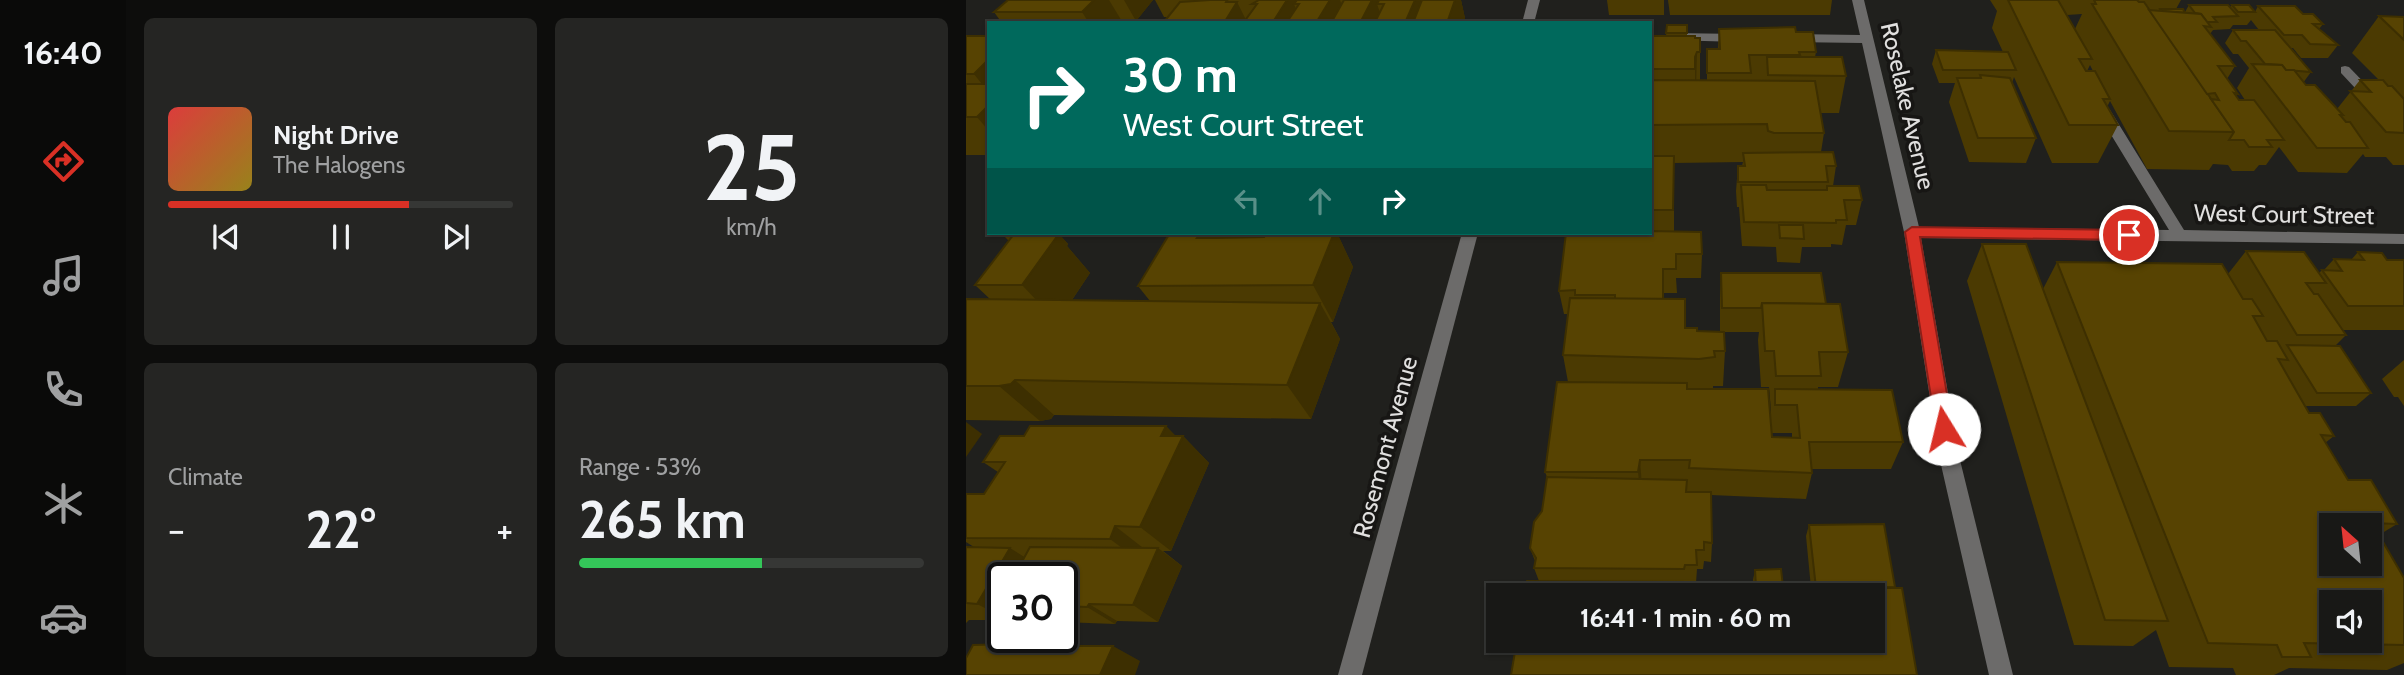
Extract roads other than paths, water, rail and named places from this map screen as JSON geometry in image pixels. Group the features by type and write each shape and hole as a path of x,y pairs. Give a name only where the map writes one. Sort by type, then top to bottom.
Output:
{"street":[{"path":"1529,21 1534,0"},
{"name":"Roselake Avenue","path":"1857,0 1912,232 1949,456 2001,675"},
{"path":"1658,37 1751,38"},
{"path":"1777,38 1867,39"},
{"path":"2345,70 2404,132"},
{"path":"2093,91 2142,178 2180,236"},
{"name":"West Court Street","path":"1912,232 2404,239"},
{"name":"Rosemont Avenue","path":"1350,675 1469,235"}]}
